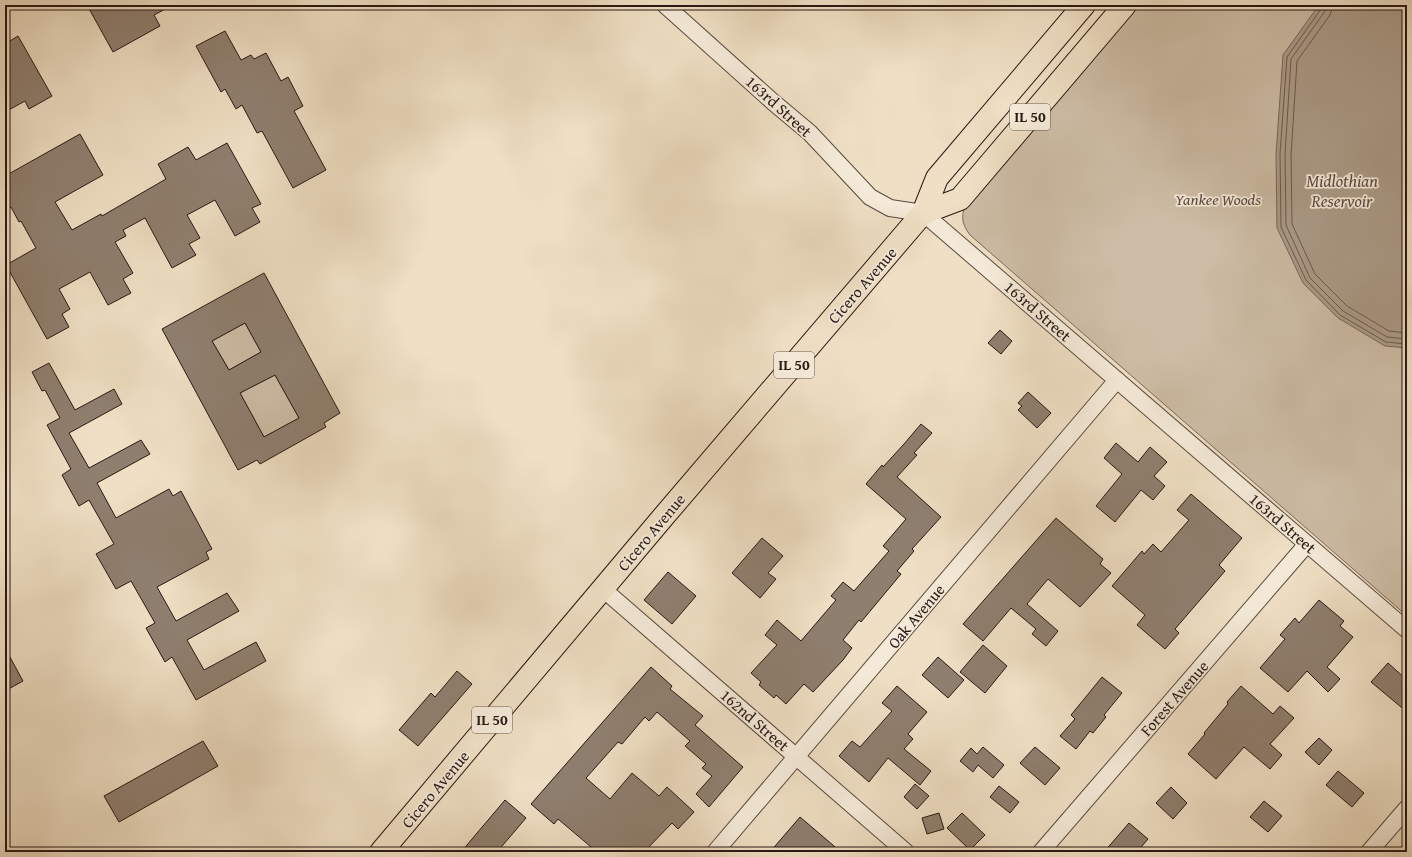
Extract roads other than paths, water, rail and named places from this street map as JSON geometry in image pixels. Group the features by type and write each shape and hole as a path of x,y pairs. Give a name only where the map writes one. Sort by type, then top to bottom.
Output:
{"main road":[{"name":"Cicero Avenue","path":"381,852 924,213 937,178 1084,5"},
{"name":"Cicero Avenue","path":"924,213 960,200 1125,5"}],"street":[{"name":"163rd Street","path":"665,5 810,134 870,197 890,208 924,213 1407,630"},
{"name":"Oak Avenue","path":"715,852 1117,380"},
{"name":"Forest Avenue","path":"1041,852 1307,544"},
{"name":"162nd Street","path":"604,589 906,852"},
{"path":"1369,852 1407,808"}],"water":[{"name":"Midlothian Reservoir","path":"1319,5 1407,5 1407,348 1385,346 1338,318 1303,283 1277,228 1276,154 1283,55"}],"park label":[{"name":"Yankee Woods","path":"1218,199"}]}
